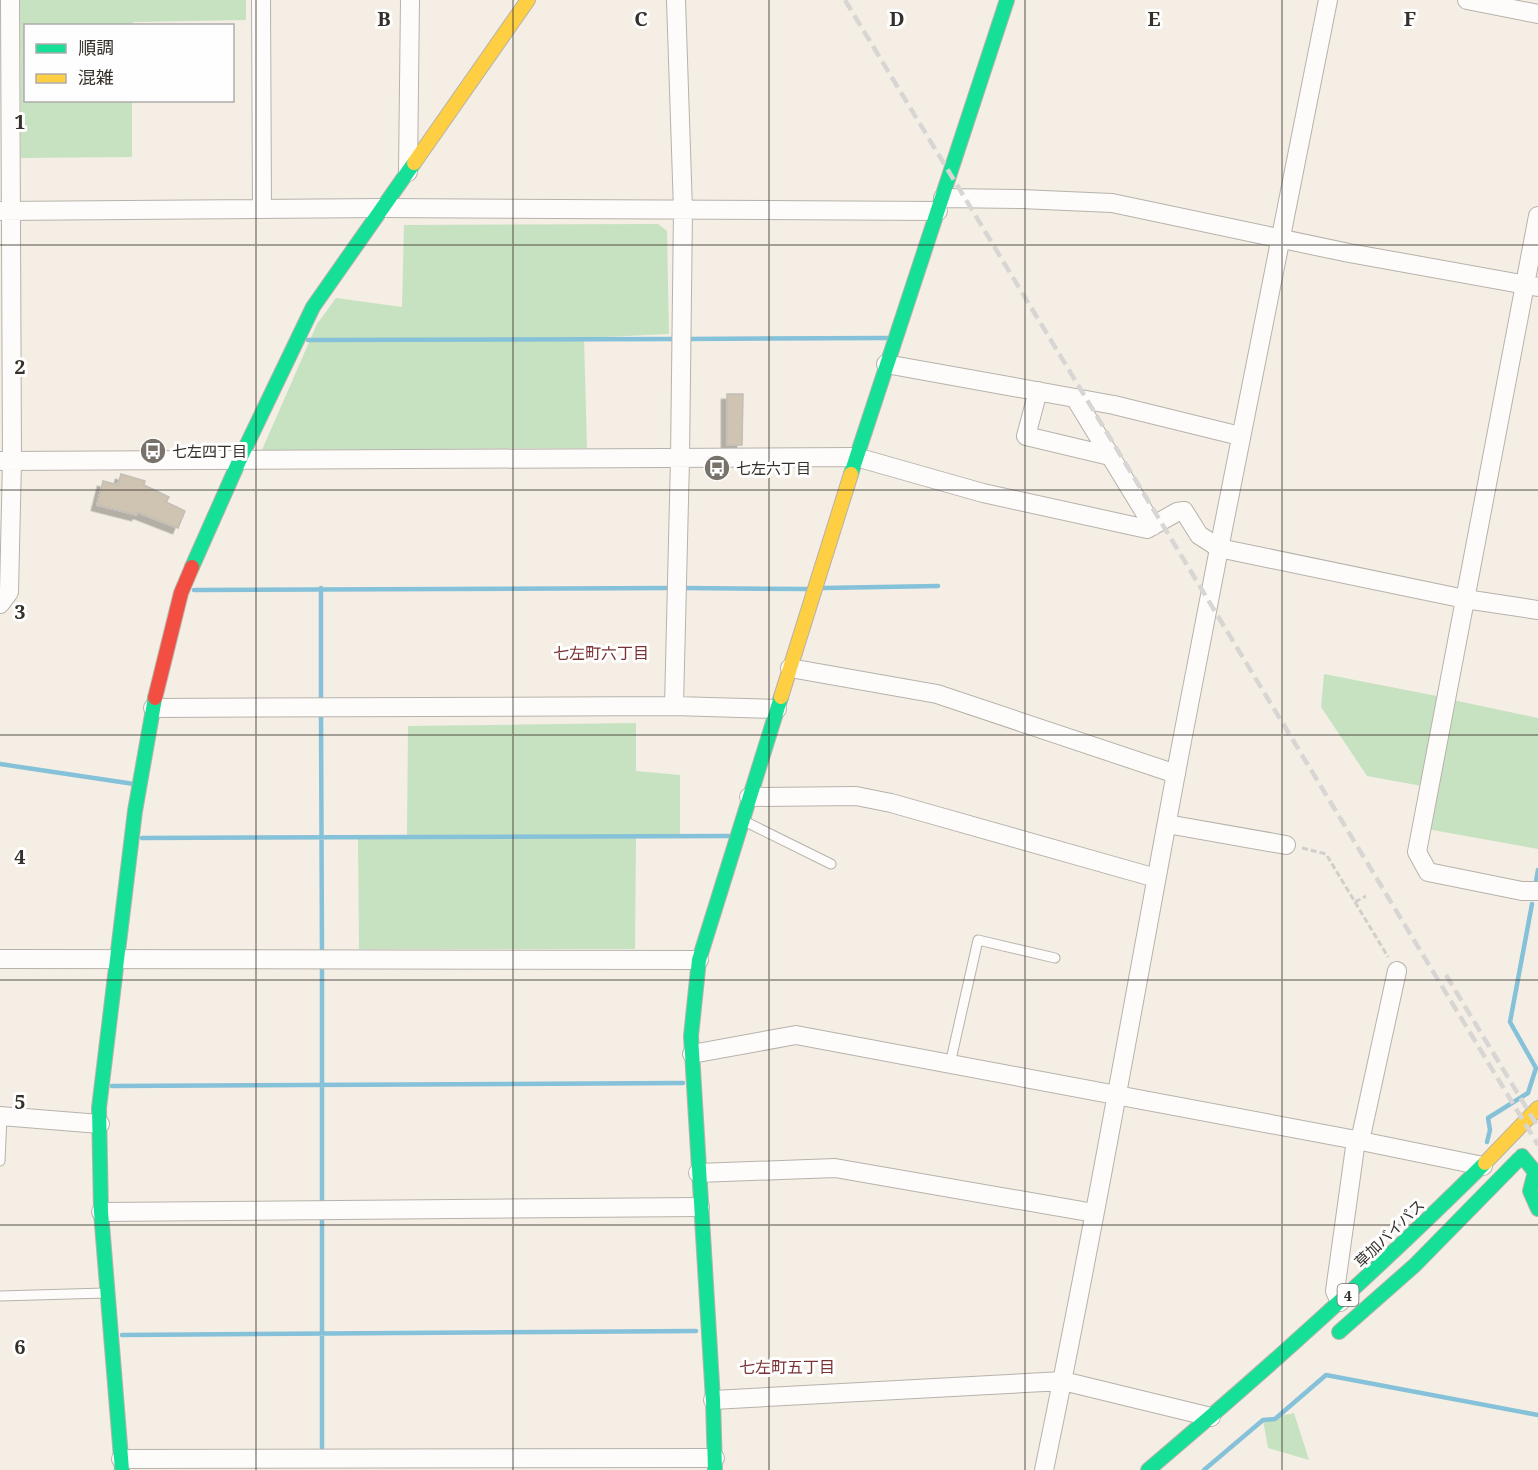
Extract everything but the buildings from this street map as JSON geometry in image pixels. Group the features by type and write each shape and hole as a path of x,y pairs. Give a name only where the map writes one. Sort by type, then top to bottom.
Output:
{"main road":[{"path":"122,1464 101,1212 99,1108 135,811 153,708 181,593 240,459 313,307 528,0"},
{"path":"715,1464 691,1036 699,960 856,457 1007,0"},
{"name":"草加バイパス","path":"1148,1470 1340,1302 1483,1166 1538,1108"},
{"name":"4","path":"1327,1341 1416,1265 1526,1151 1535,1172 1529,1194 1538,1209"}],"street":[{"path":"0,604 9,592 6,461 6,211 10,0"},
{"path":"261,0 262,209"},
{"path":"408,172 410,0"},
{"path":"674,706 683,210 676,0"},
{"path":"1044,1470 1118,1096 1156,878 1240,436 1328,0"},
{"path":"1467,0 1538,14"},
{"path":"6,211 382,208 683,210 940,204 1022,199 1112,203 1280,240 1531,285"},
{"path":"1538,216 1531,285 1465,598 1417,852 1428,872 1522,891 1538,891"},
{"path":"886,364 1114,405 1240,436"},
{"path":"1038,391 1026,436 1110,456"},
{"path":"1075,398 1153,526"},
{"path":"6,461 856,457 983,493 1147,529 1177,512 1185,512 1199,535 1219,548 1465,598 1538,610"},
{"path":"790,668 937,694 1176,774"},
{"path":"153,708 674,706 777,709"},
{"path":"749,797 856,796 891,803 1156,878"},
{"path":"1167,824 1286,845"},
{"path":"0,959 699,960"},
{"path":"1340,1302 1335,1291 1358,1140 1396,971"},
{"path":"692,1054 796,1035 1358,1140 1483,1166"},
{"path":"1,1116 100,1124"},
{"path":"698,1173 835,1168 1095,1213"},
{"path":"101,1212 700,1207"},
{"path":"713,1400 1063,1381 1211,1417"},
{"path":"122,1464 715,1464"}],"lane":[{"path":"742,820 831,864"},
{"path":"950,1064 978,940 1055,958"},
{"path":"0,1161 1,1116"},
{"path":"0,1296 108,1293"}],"path":[{"path":"1286,845 1326,854 1396,971"},
{"path":"1355,902 1366,896"}],"green space":[{"path":"20,0 246,0 246,20 133,22 132,24 24,24 24,102 132,102 132,157 21,158"},
{"path":"658,224 667,231 669,334 584,338 587,448 262,450 317,324 336,298 402,307 404,225"},
{"path":"1324,674 1437,696 1422,786 1367,776 1321,707"},
{"path":"1453,700 1538,718 1538,849 1427,829"},
{"path":"636,723 636,771 680,775 680,835 636,836 635,949 359,949 358,837 407,835 408,726"},
{"path":"1294,1413 1309,1460 1268,1448 1263,1420"}],"waterway":[{"path":"685,339 887,338"},
{"path":"308,340 677,339"},
{"path":"823,588 938,586"},
{"path":"321,588 321,702"},
{"path":"194,590 674,588"},
{"path":"682,588 806,589"},
{"path":"321,711 322,954"},
{"path":"0,764 134,784"},
{"path":"142,838 729,836"},
{"path":"1535,887 1538,870"},
{"path":"1487,1142 1490,1130 1488,1118 1528,1093 1536,1068 1510,1022 1532,904"},
{"path":"322,963 322,1206"},
{"path":"112,1086 683,1083"},
{"path":"322,1215 322,1455"},
{"path":"122,1335 696,1331"},
{"path":"1204,1470 1263,1420 1275,1419 1326,1375 1538,1415"}],"railway":[{"path":"845,0 1538,1145"},
{"path":"1446,975 1538,1127"}],"traffic: fast":[{"path":"851,474 1007,0"},
{"path":"192,567 240,459 313,307 414,163"},
{"path":"715,1470 713,1400 691,1036 699,960 781,697"},
{"path":"122,1470 101,1212 99,1108 135,811 155,698"},
{"path":"1522,1156 1535,1172 1530,1191 1538,1209"},
{"path":"1339,1332 1415,1265 1519,1159"},
{"path":"1148,1470 1320,1320 1485,1163"}],"traffic: slow":[{"path":"414,163 528,0"},
{"path":"781,697 851,474"},
{"path":"1485,1163 1538,1108"}],"traffic: jam":[{"path":"155,698 181,593 192,567"}],"place":[{"name":"七左四丁目","path":"153,451"},
{"name":"七左六丁目","path":"717,468"}],"district":[{"name":"七左町六丁目","path":"601,653"},
{"name":"七左町五丁目","path":"787,1367"}]}
